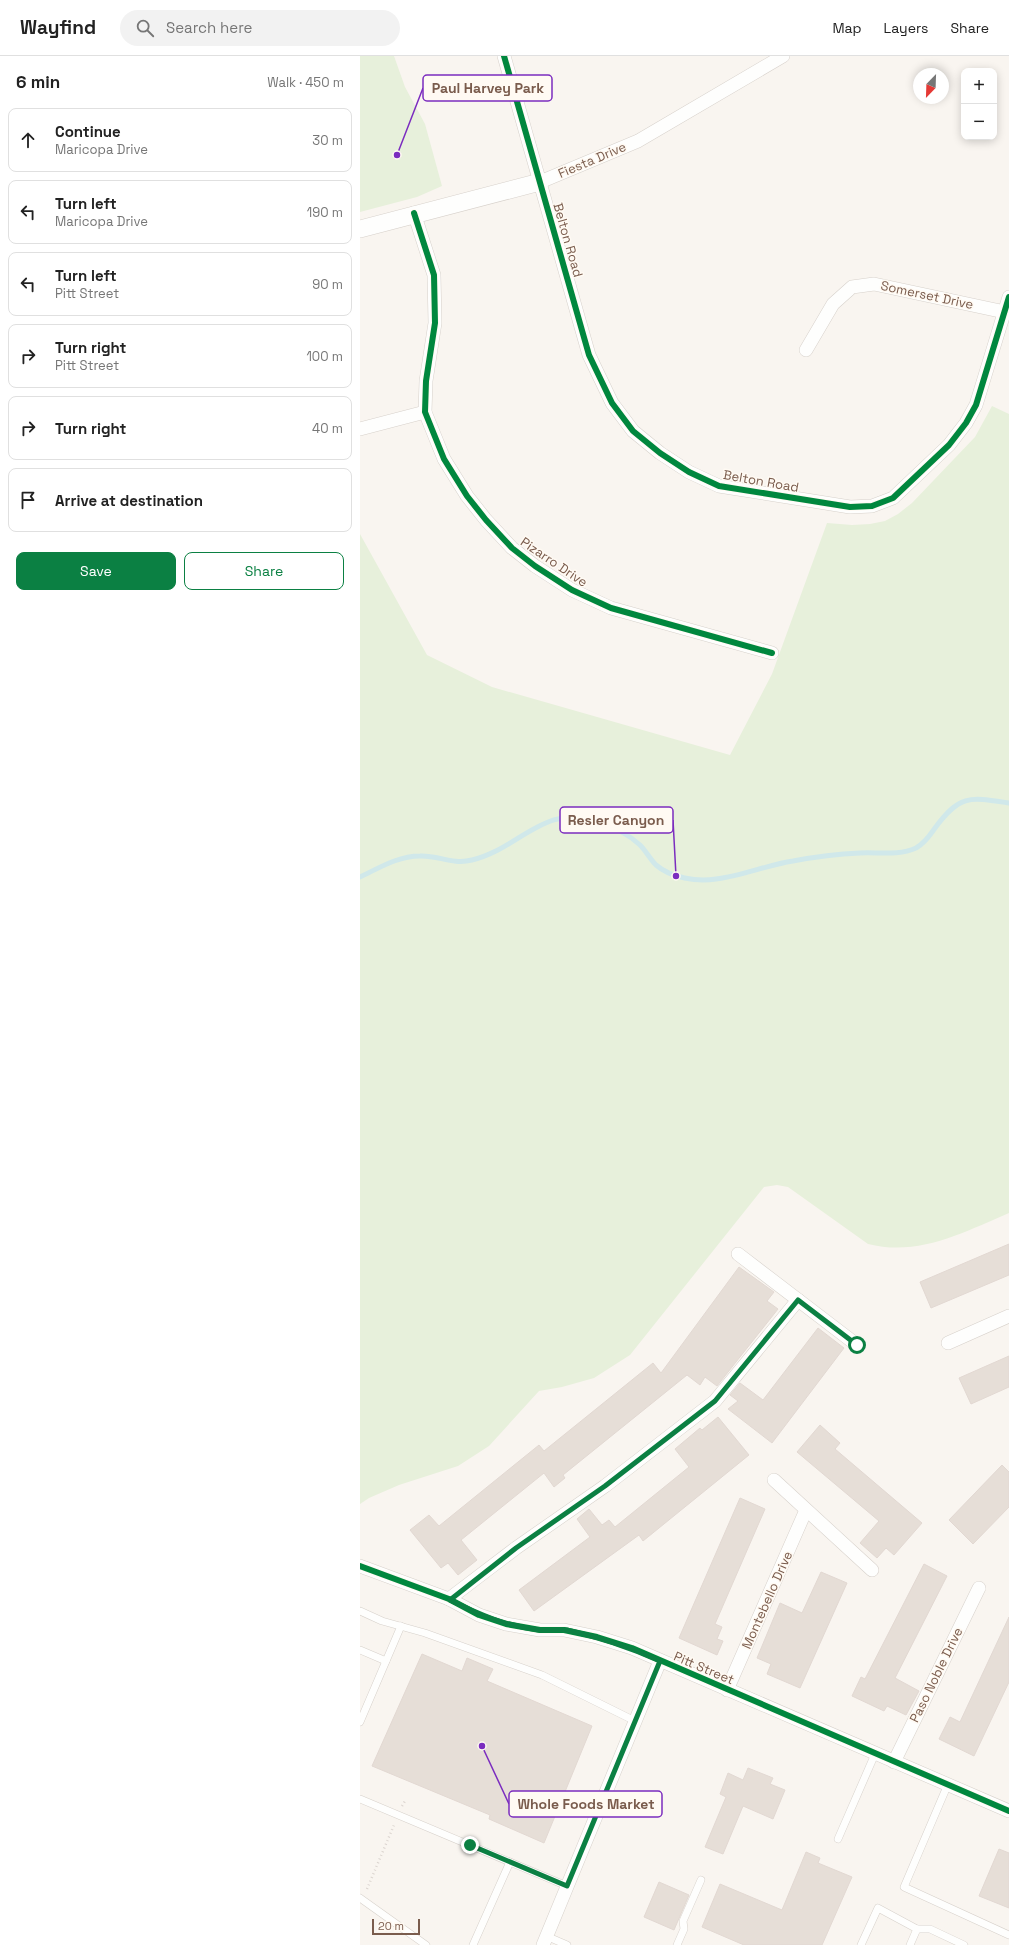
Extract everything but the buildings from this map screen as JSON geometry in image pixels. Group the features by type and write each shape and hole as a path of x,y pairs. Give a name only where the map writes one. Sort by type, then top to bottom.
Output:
{"street":[{"name":"Belton Road","path":"504,56 588,355 612,403 633,431 660,454 689,472 719,486 850,507 872,506 893,498 949,445 966,423 976,405 1007,312 1009,297"},
{"name":"Fiesta Drive","path":"360,229 540,182 638,141 783,56"},
{"name":"Pizarro Drive","path":"414,214 434,275 435,323 426,381 425,412 444,459 467,496 512,548 535,566 572,590 611,608 772,653"},
{"name":"Somerset Drive","path":"806,350 833,304 852,287 874,284 1007,312"},
{"path":"360,429 425,412"},
{"path":"738,1254 857,1345"},
{"path":"450,1600 516,1548 605,1486 715,1401 798,1300"},
{"path":"948,1343 1009,1316"},
{"path":"774,1480 872,1570"},
{"name":"Montebello Drive","path":"727,1690 806,1510"},
{"name":"Pitt Street","path":"360,1566 450,1600 479,1615 506,1624 540,1630 564,1630 597,1637 632,1648 1009,1811"},
{"name":"Paso Noble Drive","path":"894,1762 979,1588"},
{"name":"Pitt Street","path":"544,1940 660,1661"}],"lane":[{"path":"360,1611 542,1675 635,1721"},
{"path":"360,1722 401,1626"},
{"path":"360,1650 386,1661"},
{"path":"838,1839 875,1754"},
{"path":"948,1784 904,1886 1009,1935"},
{"path":"360,1799 567,1886"},
{"path":"473,1945 510,1862"},
{"path":"677,1945 684,1929 683,1921 701,1880"},
{"path":"361,1899 426,1945"},
{"path":"861,1945 878,1908 917,1929 930,1929 964,1945"},
{"path":"910,1945 917,1929"},
{"path":"544,1940 567,1945"}],"path":[{"path":"361,1899 405,1800"}],"green space":[{"path":"360,56 394,56 405,87 425,124 442,186 417,197 360,212"},
{"path":"992,406 1009,414 1009,1213 958,1235 941,1240 923,1245 887,1247 868,1244 788,1187 777,1185 764,1187 630,1355 594,1378 562,1387 539,1391 489,1446 458,1466 399,1485 369,1498 360,1504 360,534 427,655 492,687 730,755 772,674 827,523 852,525 870,524 885,521 898,514 912,503 975,437"}],"waterway":[{"path":"360,877 389,863 404,858 427,856 452,861 472,860 504,847 547,823 562,818 578,817 603,823 625,834 640,845 656,865 669,873 684,878 709,880 809,858 843,854 902,852 919,846 952,809 967,800 975,799 1009,803"}],"cycle path":[{"path":"504,56 589,355 612,403 633,431 660,453 689,472 719,486 850,507 872,506 893,498 949,445 966,423 976,405 1009,297"},
{"path":"414,213 434,275 435,323 426,381 425,412 444,459 467,496 486,520 512,548 535,566 572,590 611,608 772,653"},
{"path":"360,1566 449,1599 479,1615 506,1624 540,1630 564,1630 597,1637 632,1648 1009,1811"}],"place":[{"name":"Paul Harvey Park","path":"397,155"},
{"name":"Resler Canyon","path":"676,876"},
{"name":"Whole Foods Market","path":"482,1746"}],"route":[{"path":"470,1845 567,1886 660,1661 632,1648 597,1637 564,1630 540,1630 506,1624 479,1615 450,1600 516,1548 605,1486 715,1401 798,1300 857,1345"}]}
